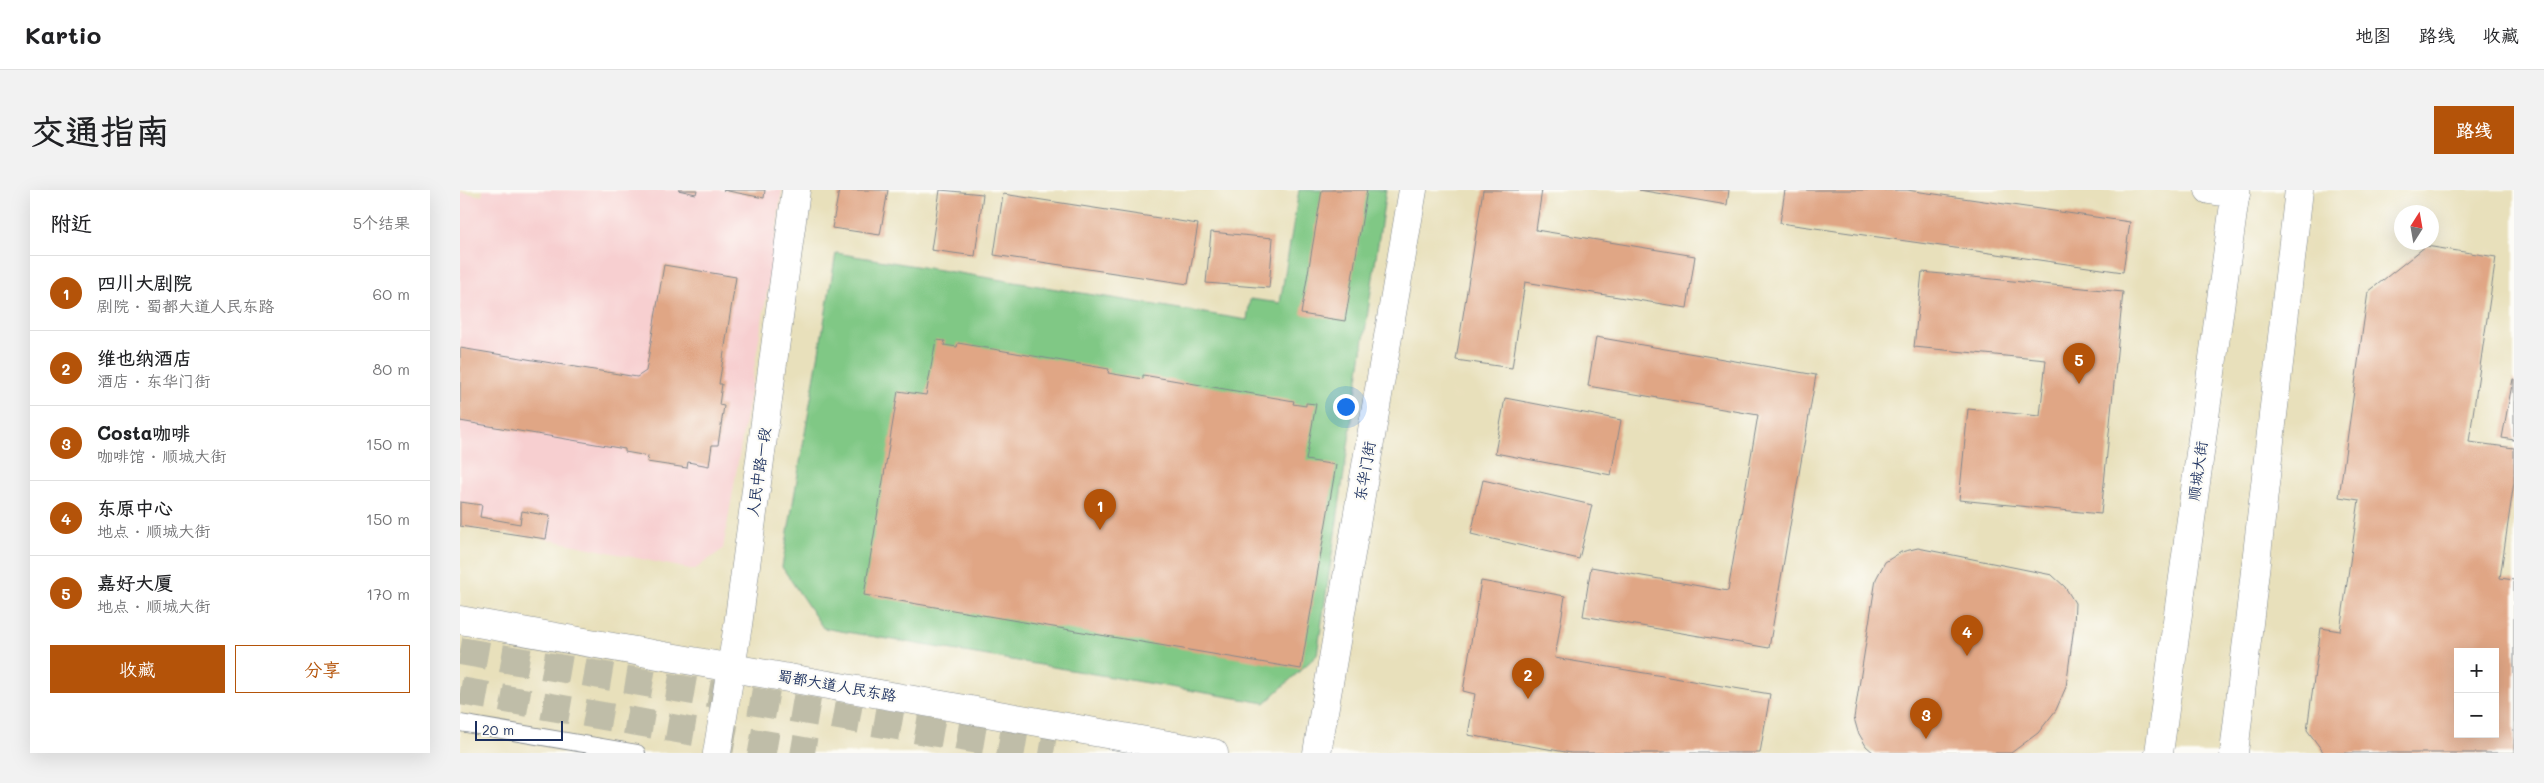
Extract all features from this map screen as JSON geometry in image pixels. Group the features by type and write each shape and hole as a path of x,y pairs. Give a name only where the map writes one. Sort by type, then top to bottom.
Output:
{"main road":[{"name":"人民中路一段","path":"717,753 732,668 796,190"},
{"name":"东华门街","path":"1317,753 1413,190"},
{"path":"2234,753 2299,190"},
{"name":"顺城大街","path":"2159,753 2227,191"},
{"name":"蜀都大道人民东路","path":"460,620 1214,753"}],"lane":[{"path":"460,723 637,753"}],"shaded area":[{"path":"483,190 782,190 772,264 723,549 694,570 546,539 460,526 460,192 482,196"}],"green space":[{"path":"1299,190 1386,190 1317,655 1265,703 823,628 782,567 836,253 1247,320 1250,299 1280,303"}],"building":[{"path":"678,190 697,190 696,194"},
{"path":"723,190 765,190 764,198"},
{"path":"839,190 888,190 880,235 832,228"},
{"path":"940,190 983,194 975,256 931,250"},
{"path":"1322,190 1367,190 1345,321 1301,314"},
{"path":"1483,190 1542,190 1536,230 1695,256 1687,308 1525,282 1512,368 1456,360"},
{"path":"1639,190 1729,190 1727,205"},
{"path":"1785,190 1907,190 2130,222 2123,272 1780,223"},
{"path":"1003,194 1198,224 1188,284 994,255"},
{"path":"1211,232 1273,238 1269,288 1206,283"},
{"path":"2439,248 2496,257 2469,442 2514,448 2514,482 2500,578 2514,580 2514,753 2324,753 2307,730 2321,628 2340,631 2359,500 2339,497 2368,292 2421,250 2439,250"},
{"path":"664,265 736,277 719,384 722,384 719,405 724,406 718,445 712,445 709,466 688,462 687,468 647,462 648,456 625,452 625,449 460,421 460,348 637,377 646,371"},
{"path":"1922,272 2123,292 2101,514 1959,500 1968,409 2040,416 2046,360 1914,347"},
{"path":"1596,337 1816,375 1769,648 1583,616 1591,567 1728,591 1758,415 1588,386"},
{"path":"936,340 945,341 944,345 957,347 958,343 1109,369 1108,373 1143,379 1143,375 1294,401 1293,404 1306,406 1306,403 1316,404 1306,460 1336,465 1301,669 864,595 898,391 926,395"},
{"path":"2514,379 2514,440 2502,438"},
{"path":"1505,398 1621,420 1611,475 1495,453"},
{"path":"1483,480 1592,505 1579,559 1471,534"},
{"path":"460,502 482,505 480,517 520,524 522,511 550,516 546,539 460,526"},
{"path":"1918,548 2052,575 2065,587 2075,603 2066,687 2056,710 2038,733 2011,753 1874,753 1866,746 1858,732 1854,718 1876,579 1885,562 1901,552"},
{"path":"1481,581 1565,596 1555,658 1770,694 1760,753 1571,753 1468,735 1475,694 1463,691"}],"tunnel":[{"path":"460,651 1054,753"},
{"path":"460,691 815,753"}],"place":[{"name":"嘉好大厦","path":"2079,384"},
{"name":"四川大剧院","path":"1100,530"},
{"name":"东原中心","path":"1967,656"},
{"name":"维也纳酒店","path":"1528,699"},
{"name":"Costa咖啡","path":"1926,739"}]}
